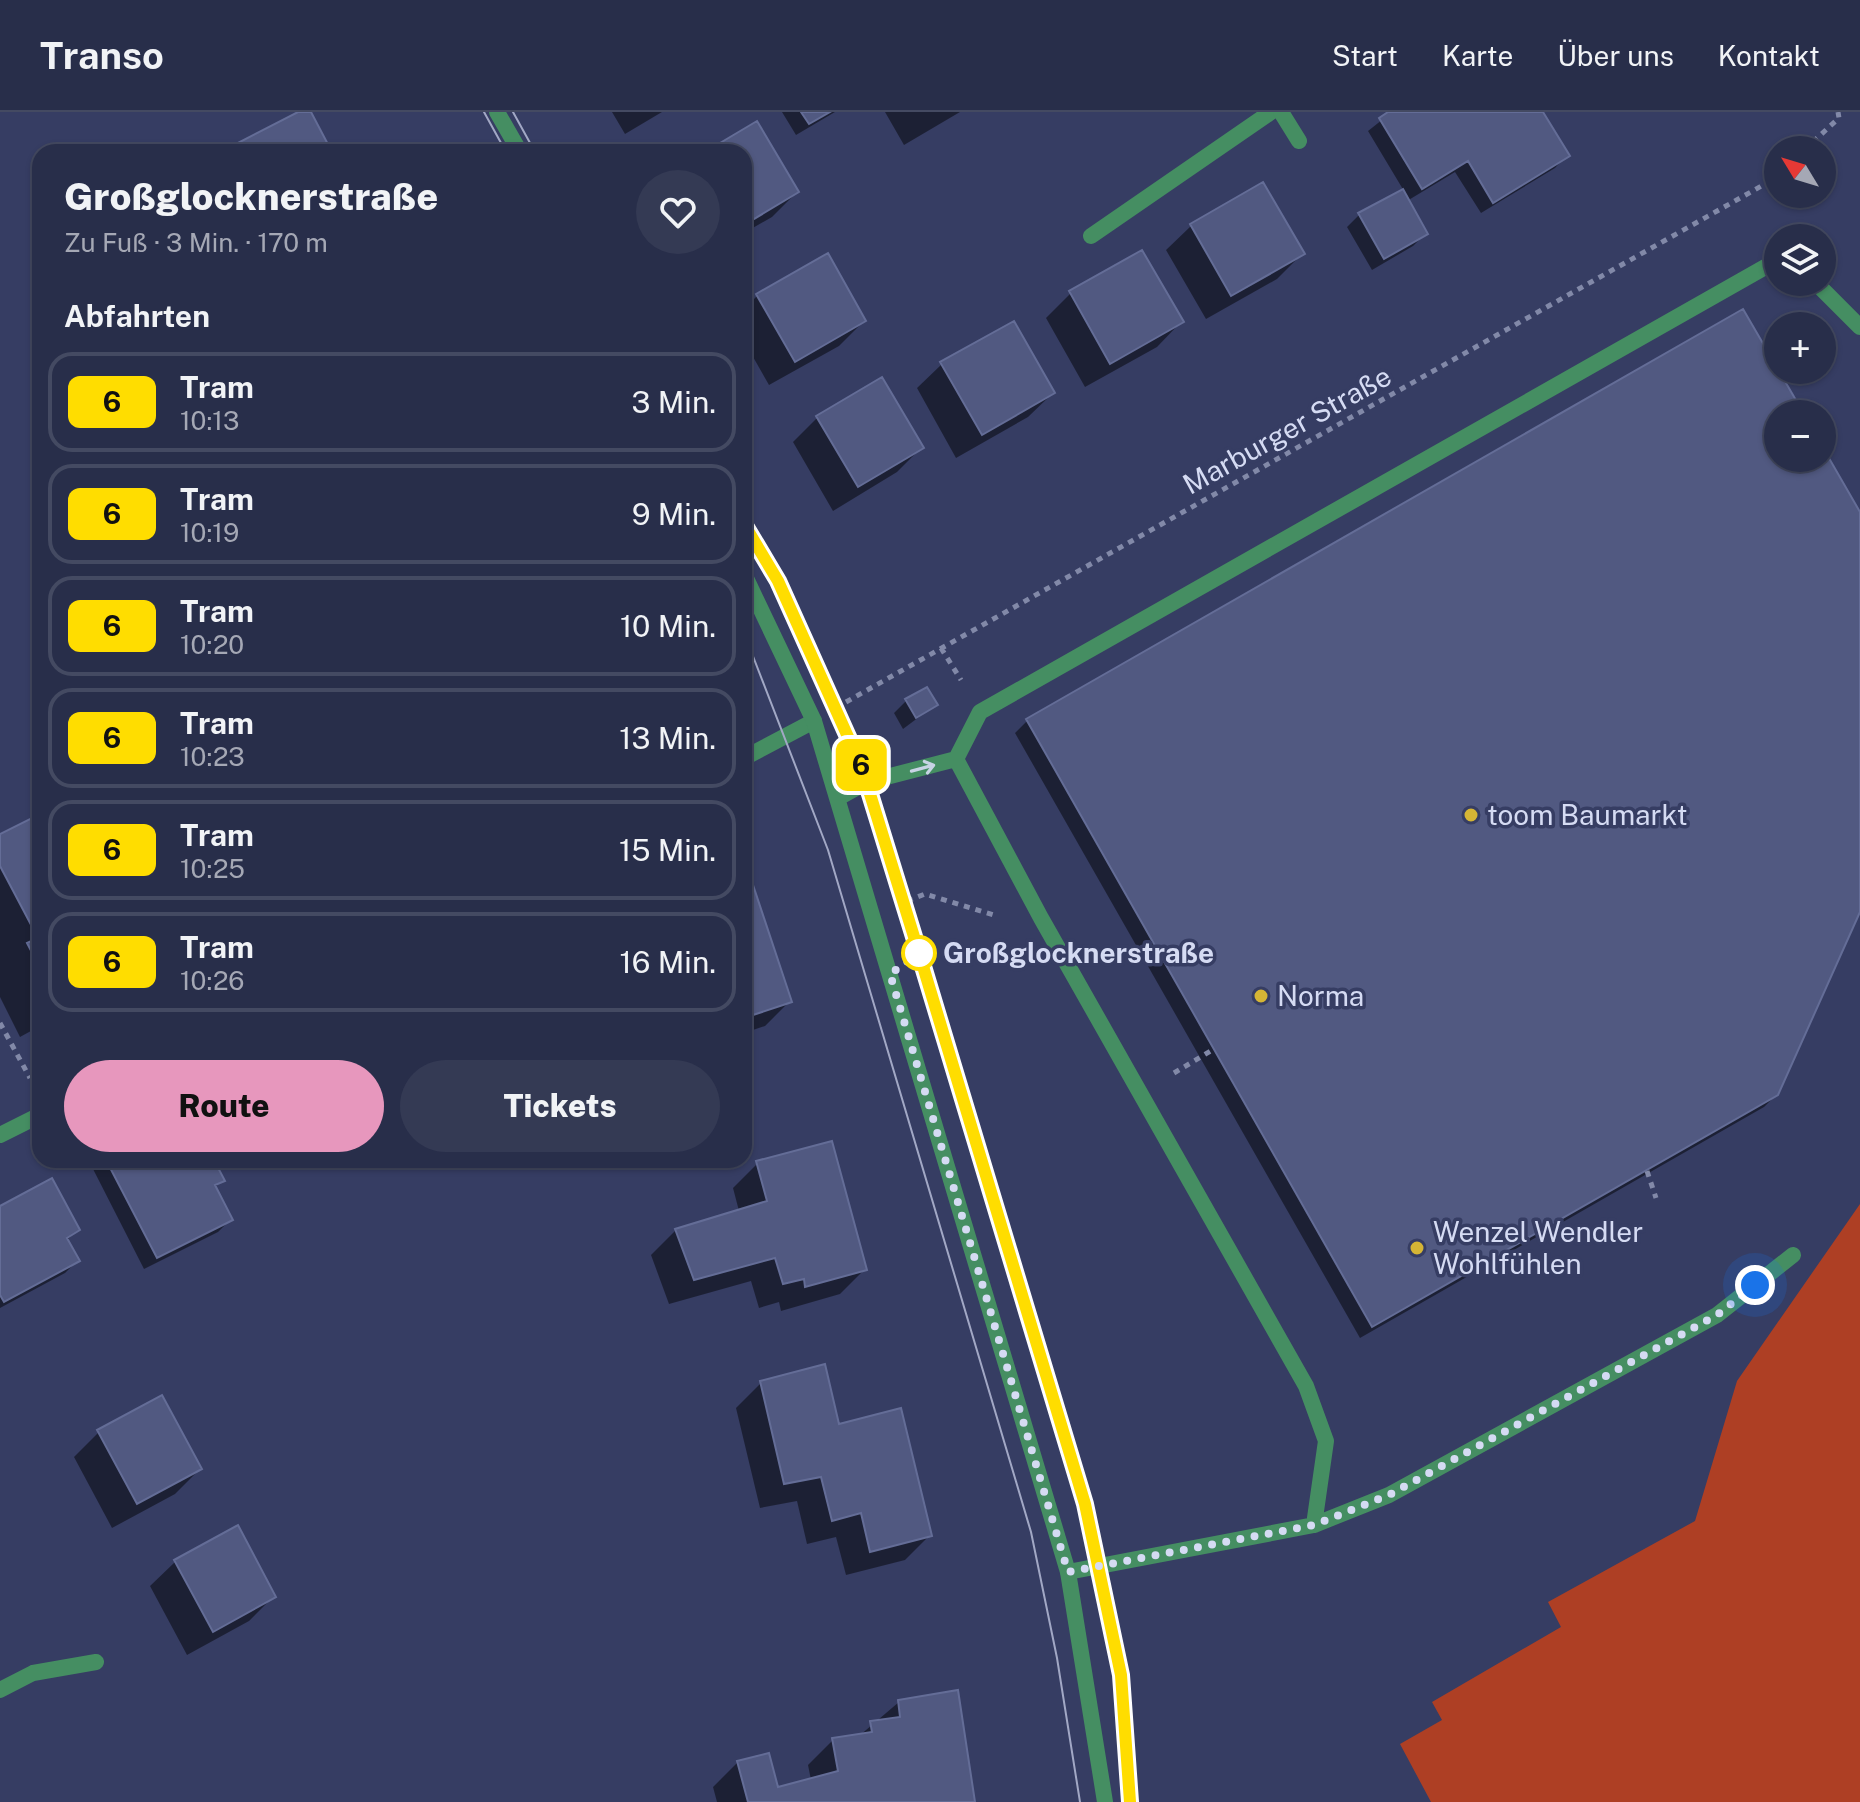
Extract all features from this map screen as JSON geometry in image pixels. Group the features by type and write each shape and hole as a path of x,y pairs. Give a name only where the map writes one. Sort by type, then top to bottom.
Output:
{"street":[{"path":"497,112 515,144"},
{"path":"1091,236 1271,112"},
{"path":"1281,112 1299,141"},
{"path":"838,798 867,782 956,759 980,712 1764,268"},
{"path":"1829,296 1860,327"},
{"path":"752,591 814,721 1068,1572 1105,1802"},
{"path":"752,754 814,721"},
{"path":"956,759 1041,918 1306,1386 1326,1441 1314,1525"},
{"path":"0,1135 32,1119"},
{"path":"1068,1572 1314,1525 1389,1495 1717,1315 1793,1255"},
{"path":"0,1690 33,1673 96,1662"}],"path":[{"path":"1819,136 1839,118 1838,112"},
{"name":"Marburger Straße","path":"814,721 1764,185"},
{"path":"925,894 1015,922 1041,918"},
{"path":"0,1023 32,1082"},
{"path":"1140,1092 1214,1049"},
{"path":"1647,1171 1656,1198"}],"shaded area":[{"path":"1860,1204 1860,1802 1431,1802 1400,1744 1442,1720 1432,1702 1561,1627 1548,1602 1695,1521 1737,1381"}],"building":[{"path":"298,112 311,112 328,144 236,144"},
{"path":"801,112 830,112 809,124"},
{"path":"1388,112 1543,112 1570,156 1493,203 1468,161 1422,189 1379,118"},
{"path":"757,121 799,192 752,220 752,144 718,144"},
{"path":"1263,182 1305,254 1231,296 1190,224"},
{"path":"1403,189 1428,234 1384,259 1358,213"},
{"path":"1142,250 1184,322 1110,364 1069,291"},
{"path":"828,253 866,321 795,362 756,294"},
{"name":"toom Baumarkt","path":"1743,309 1764,345 1764,384 1787,384 1796,400 1764,400 1764,472 1836,470 1860,512 1860,912 1778,1095 1372,1327 1026,719"},
{"path":"1014,321 1055,393 982,435 940,362"},
{"path":"882,377 924,448 858,487 816,416"},
{"path":"927,687 938,705 916,718 905,699"},
{"path":"32,818 32,927 0,866 0,834"},
{"path":"752,882 792,1002 752,1015"},
{"path":"832,1141 867,1270 805,1287 804,1279 783,1284 775,1258 694,1280 675,1229 767,1201 756,1161"},
{"path":"110,1168 218,1168 225,1181 215,1185 233,1220 157,1258"},
{"path":"52,1178 80,1230 67,1238 80,1261 4,1302 0,1295 0,1206"},
{"path":"825,1364 839,1424 901,1408 932,1536 870,1552 861,1513 832,1521 821,1477 784,1484 760,1381"},
{"path":"162,1395 202,1469 137,1504 97,1430"},
{"path":"238,1525 276,1597 213,1632 174,1560"},
{"path":"958,1690 975,1802 748,1802 737,1761 769,1753 778,1787 838,1771 832,1738 872,1732 870,1721 900,1717 898,1700"}],"tram line":[{"path":"484,112 502,144"},
{"path":"513,112 531,144"},
{"path":"752,537 778,581 862,768 1085,1504 1121,1675 1130,1802"},
{"name":"6","path":"752,537 778,581 862,768 1085,1504 1121,1675 1130,1802"},
{"path":"752,654 828,850 1031,1532 1057,1658 1080,1802"}],"place":[{"name":"toom Baumarkt","path":"1471,815"},
{"name":"Großglocknerstraße","path":"919,953"},
{"name":"Norma","path":"1261,996"},
{"name":"Wenzel Wendler Wohlfühlen","path":"1417,1248"}],"route":[{"path":"919,953 890,974 1068,1572 1314,1525 1389,1495 1717,1315 1755,1285"}]}
